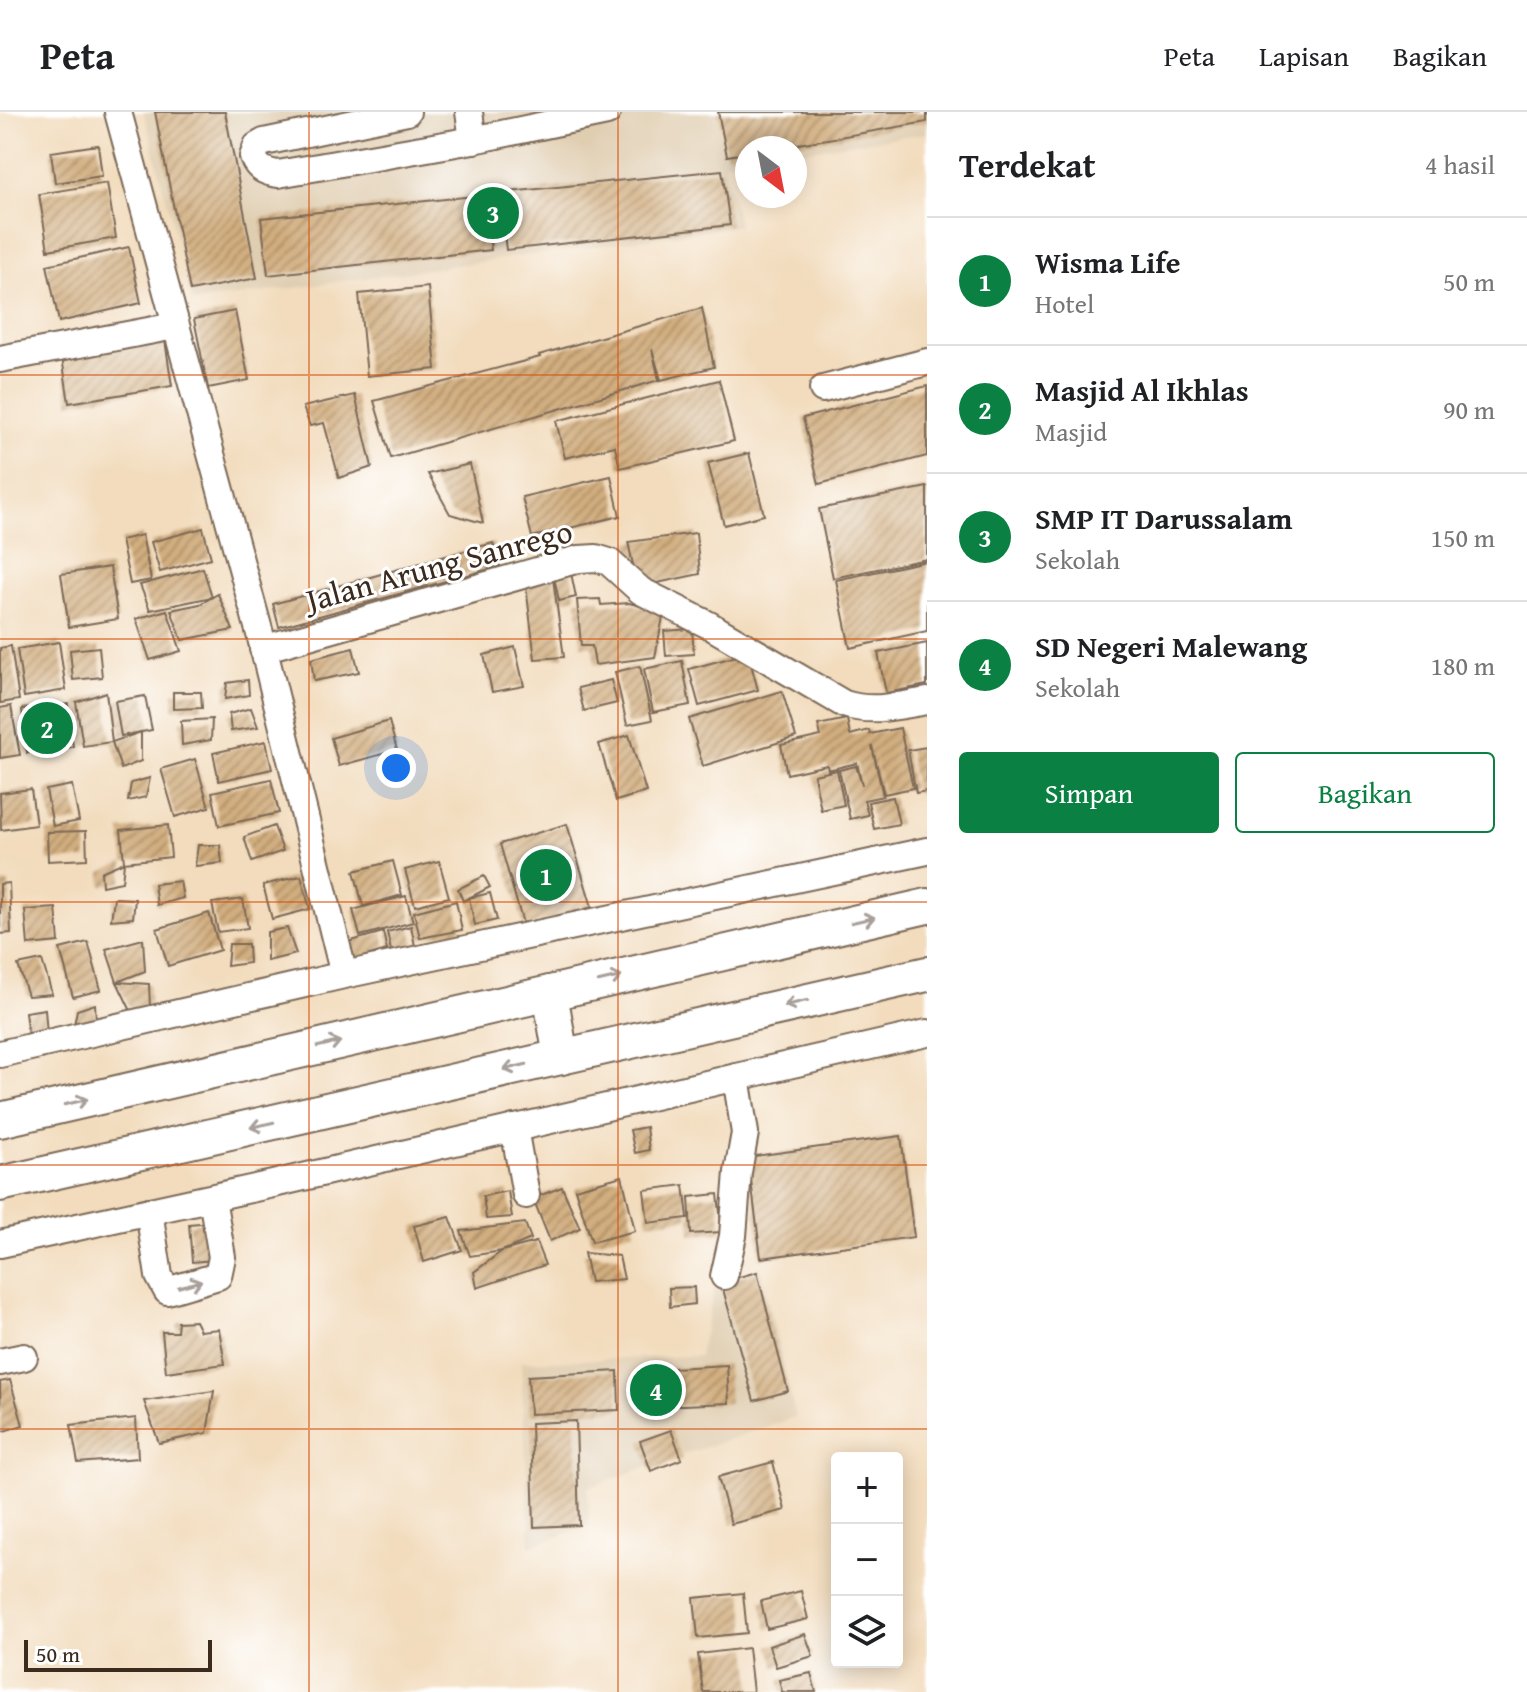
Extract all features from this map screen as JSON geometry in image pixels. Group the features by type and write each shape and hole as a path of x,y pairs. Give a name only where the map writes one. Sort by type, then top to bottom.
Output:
{"main road":[{"path":"0,1120 927,906"},
{"path":"0,1184 927,974"},
{"path":"550,993 561,1057"}],"street":[{"path":"118,112 263,649 344,975"},
{"path":"407,112 264,142 257,146 253,157 265,172 278,174 473,140 607,112"},
{"path":"469,112 473,140"},
{"path":"0,359 175,326"},
{"path":"823,389 927,362"},
{"name":"Jalan Arung Sanrego","path":"263,649 579,559 596,558 609,562 641,591 709,625 844,704 859,709 878,709 927,701"},
{"path":"0,1054 344,975 927,851"},
{"path":"0,1244 927,1033"},
{"path":"724,1276 733,1236 738,1172 745,1133 736,1077"},
{"path":"514,1128 526,1195"},
{"path":"149,1211 159,1276 167,1291 218,1276 222,1257 212,1198"}],"shaded area":[{"path":"144,112 927,112 927,133 807,150 807,136 735,136 735,161 724,163 739,226 193,302"},
{"path":"760,1267 796,1417 588,1487 589,1526 530,1546 521,1362 699,1356 716,1283"}],"building":[{"path":"155,112 225,112 257,278 190,291"},
{"path":"718,112 927,112 927,122 807,143 807,136 735,136 735,155 727,156"},
{"path":"98,145 102,176 55,183 51,152"},
{"path":"722,170 730,225 506,250 499,193"},
{"path":"107,183 116,238 48,250 39,194"},
{"path":"484,195 491,250 268,275 261,218"},
{"path":"129,247 141,303 59,322 47,265"},
{"path":"428,287 436,369 367,376 359,294"},
{"path":"702,308 714,367 661,380 652,349 659,380 391,458 374,401 540,357"},
{"path":"235,311 249,380 208,388 194,319"},
{"path":"165,340 172,386 69,403 62,357"},
{"path":"719,380 734,441 620,468 615,446 565,458 556,421"},
{"path":"927,386 927,456 819,484 803,418"},
{"path":"355,395 372,467 339,478 324,423 310,426 303,407"},
{"path":"749,453 764,515 724,525 708,463"},
{"path":"470,464 483,523 450,514 428,474"},
{"path":"611,476 620,516 532,537 522,497"},
{"path":"927,487 927,559 833,578 819,509"},
{"path":"203,528 211,558 160,572 151,542"},
{"path":"696,533 700,574 638,587 628,542"},
{"path":"142,535 151,580 130,584 121,540"},
{"path":"493,543 500,566 279,627 273,604"},
{"path":"927,561 927,631 850,648 836,580"},
{"path":"110,567 118,619 69,627 61,574"},
{"path":"203,568 212,597 150,610 140,585"},
{"path":"571,573 576,597 559,601 554,577"},
{"path":"553,578 564,657 535,659 526,586"},
{"path":"218,594 233,630 182,640 171,610 200,604"},
{"path":"600,599 601,605 629,603 664,612 655,657 595,665 592,646 581,646 577,600"},
{"path":"167,610 181,651 150,660 136,619"},
{"path":"692,629 694,654 666,656 664,631"},
{"path":"59,642 66,690 24,697 17,649"},
{"path":"927,643 927,685 886,693 878,653"},
{"path":"11,646 19,700 0,703 0,648"},
{"path":"99,647 102,677 73,680 70,650"},
{"path":"515,647 524,686 492,692 484,655"},
{"path":"353,648 359,672 314,681 311,659"},
{"path":"748,653 758,690 699,706 689,669"},
{"path":"682,661 690,705 653,712 644,669"},
{"path":"640,666 652,720 627,725 615,672"},
{"path":"248,680 249,695 225,699 227,683"},
{"path":"611,680 617,703 584,711 578,688"},
{"path":"782,691 796,737 703,766 689,719"},
{"path":"106,692 112,742 83,746 76,702"},
{"path":"173,692 201,692 202,708 173,709"},
{"path":"145,696 152,730 121,736 115,701"},
{"path":"68,704 73,747 27,753 22,709"},
{"path":"11,706 20,755 0,758 0,708"},
{"path":"251,708 258,727 231,731 229,714"},
{"path":"212,719 211,740 182,745 181,721"},
{"path":"847,719 850,735 900,728 913,788 884,794 872,746 883,796 864,800 868,815 850,819 839,770 856,766 862,785 857,763 828,770 827,765 787,774 781,745 821,736 818,725"},
{"path":"389,721 397,750 339,766 331,738"},
{"path":"141,732 141,761 121,769 112,742"},
{"path":"629,735 646,792 616,801 599,744"},
{"path":"266,741 272,769 219,781 213,753"},
{"path":"927,747 927,791 916,793 908,750"},
{"path":"195,759 209,807 175,817 161,769"},
{"path":"837,770 844,805 821,810 814,775"},
{"path":"150,778 146,797 128,801 131,783"},
{"path":"271,779 279,813 219,826 212,792"},
{"path":"72,785 79,821 53,826 46,790"},
{"path":"31,789 36,825 1,830 0,793"},
{"path":"893,797 899,824 874,829 868,802"},
{"path":"567,824 592,907 524,927 500,844"},
{"path":"168,825 171,857 124,862 121,830"},
{"path":"274,826 283,851 252,862 244,837"},
{"path":"86,831 87,859 48,861 47,832"},
{"path":"198,845 220,845 222,863 195,866"},
{"path":"393,861 402,895 363,906 354,871"},
{"path":"439,861 449,897 415,906 405,870"},
{"path":"124,862 122,882 102,886 101,872"},
{"path":"301,876 310,909 272,919 263,885"},
{"path":"484,876 490,887 463,901 458,889"},
{"path":"180,881 183,898 157,905 154,884"},
{"path":"9,883 11,933 0,934 0,884"},
{"path":"490,893 497,920 475,925 469,898"},
{"path":"406,896 413,922 360,936 353,910"},
{"path":"114,898 135,899 133,918 111,920"},
{"path":"243,899 248,928 218,932 212,903"},
{"path":"456,901 462,930 420,938 414,912"},
{"path":"56,908 59,942 28,945 25,910"},
{"path":"209,913 220,950 168,966 157,929"},
{"path":"411,926 415,946 391,951 387,932"},
{"path":"287,928 296,954 267,961 267,932"},
{"path":"383,932 387,950 346,962 341,944"},
{"path":"143,939 145,971 117,982 106,949"},
{"path":"88,942 101,990 73,997 60,949"},
{"path":"229,944 248,944 249,963 227,966"},
{"path":"42,960 52,994 28,996 18,965"},
{"path":"117,982 149,984 150,1007 131,1011"},
{"path":"95,1004 96,1020 73,1030 77,1010"},
{"path":"45,1009 47,1035 28,1036 25,1012"},
{"path":"646,1127 649,1150 635,1153 630,1130"},
{"path":"901,1136 914,1237 761,1258 748,1157"},
{"path":"622,1176 635,1231 592,1242 575,1189"},
{"path":"684,1185 688,1218 648,1223 644,1190"},
{"path":"562,1187 580,1228 550,1241 533,1198"},
{"path":"508,1191 512,1217 486,1219 483,1196"},
{"path":"718,1194 722,1232 691,1234 689,1197"},
{"path":"450,1217 462,1250 424,1262 414,1226"},
{"path":"210,1222 213,1260 192,1262 189,1224"},
{"path":"525,1223 531,1239 502,1251 470,1256 461,1231"},
{"path":"536,1242 545,1265 477,1288 474,1272 502,1251"},
{"path":"584,1253 619,1256 624,1279 590,1282"},
{"path":"757,1272 788,1391 754,1401 721,1282"},
{"path":"694,1287 695,1304 670,1307 669,1288"},
{"path":"195,1321 200,1331 219,1329 225,1364 166,1372 162,1332 177,1332 178,1322"},
{"path":"727,1365 729,1403 638,1407 637,1370"},
{"path":"618,1371 619,1410 530,1414 528,1376"},
{"path":"10,1380 23,1425 1,1432 0,1382"},
{"path":"214,1391 207,1433 159,1443 144,1401"},
{"path":"136,1418 138,1458 78,1463 71,1425"},
{"path":"576,1421 579,1525 534,1527 531,1423"},
{"path":"671,1430 682,1459 651,1471 640,1441"},
{"path":"773,1462 785,1510 731,1524 718,1477"},
{"path":"801,1591 808,1619 767,1629 761,1601"},
{"path":"743,1593 747,1633 698,1638 694,1598"},
{"path":"805,1634 813,1656 776,1667 769,1646"},
{"path":"748,1648 753,1692 703,1692 698,1654"},
{"path":"811,1673 816,1692 782,1692 779,1680"}],"place":[{"name":"SMP IT Darussalam","path":"493,213"},
{"name":"Masjid Al Ikhlas","path":"47,728"},
{"name":"Wisma Life","path":"546,875"},
{"name":"SD Negeri Malewang","path":"656,1390"}]}
